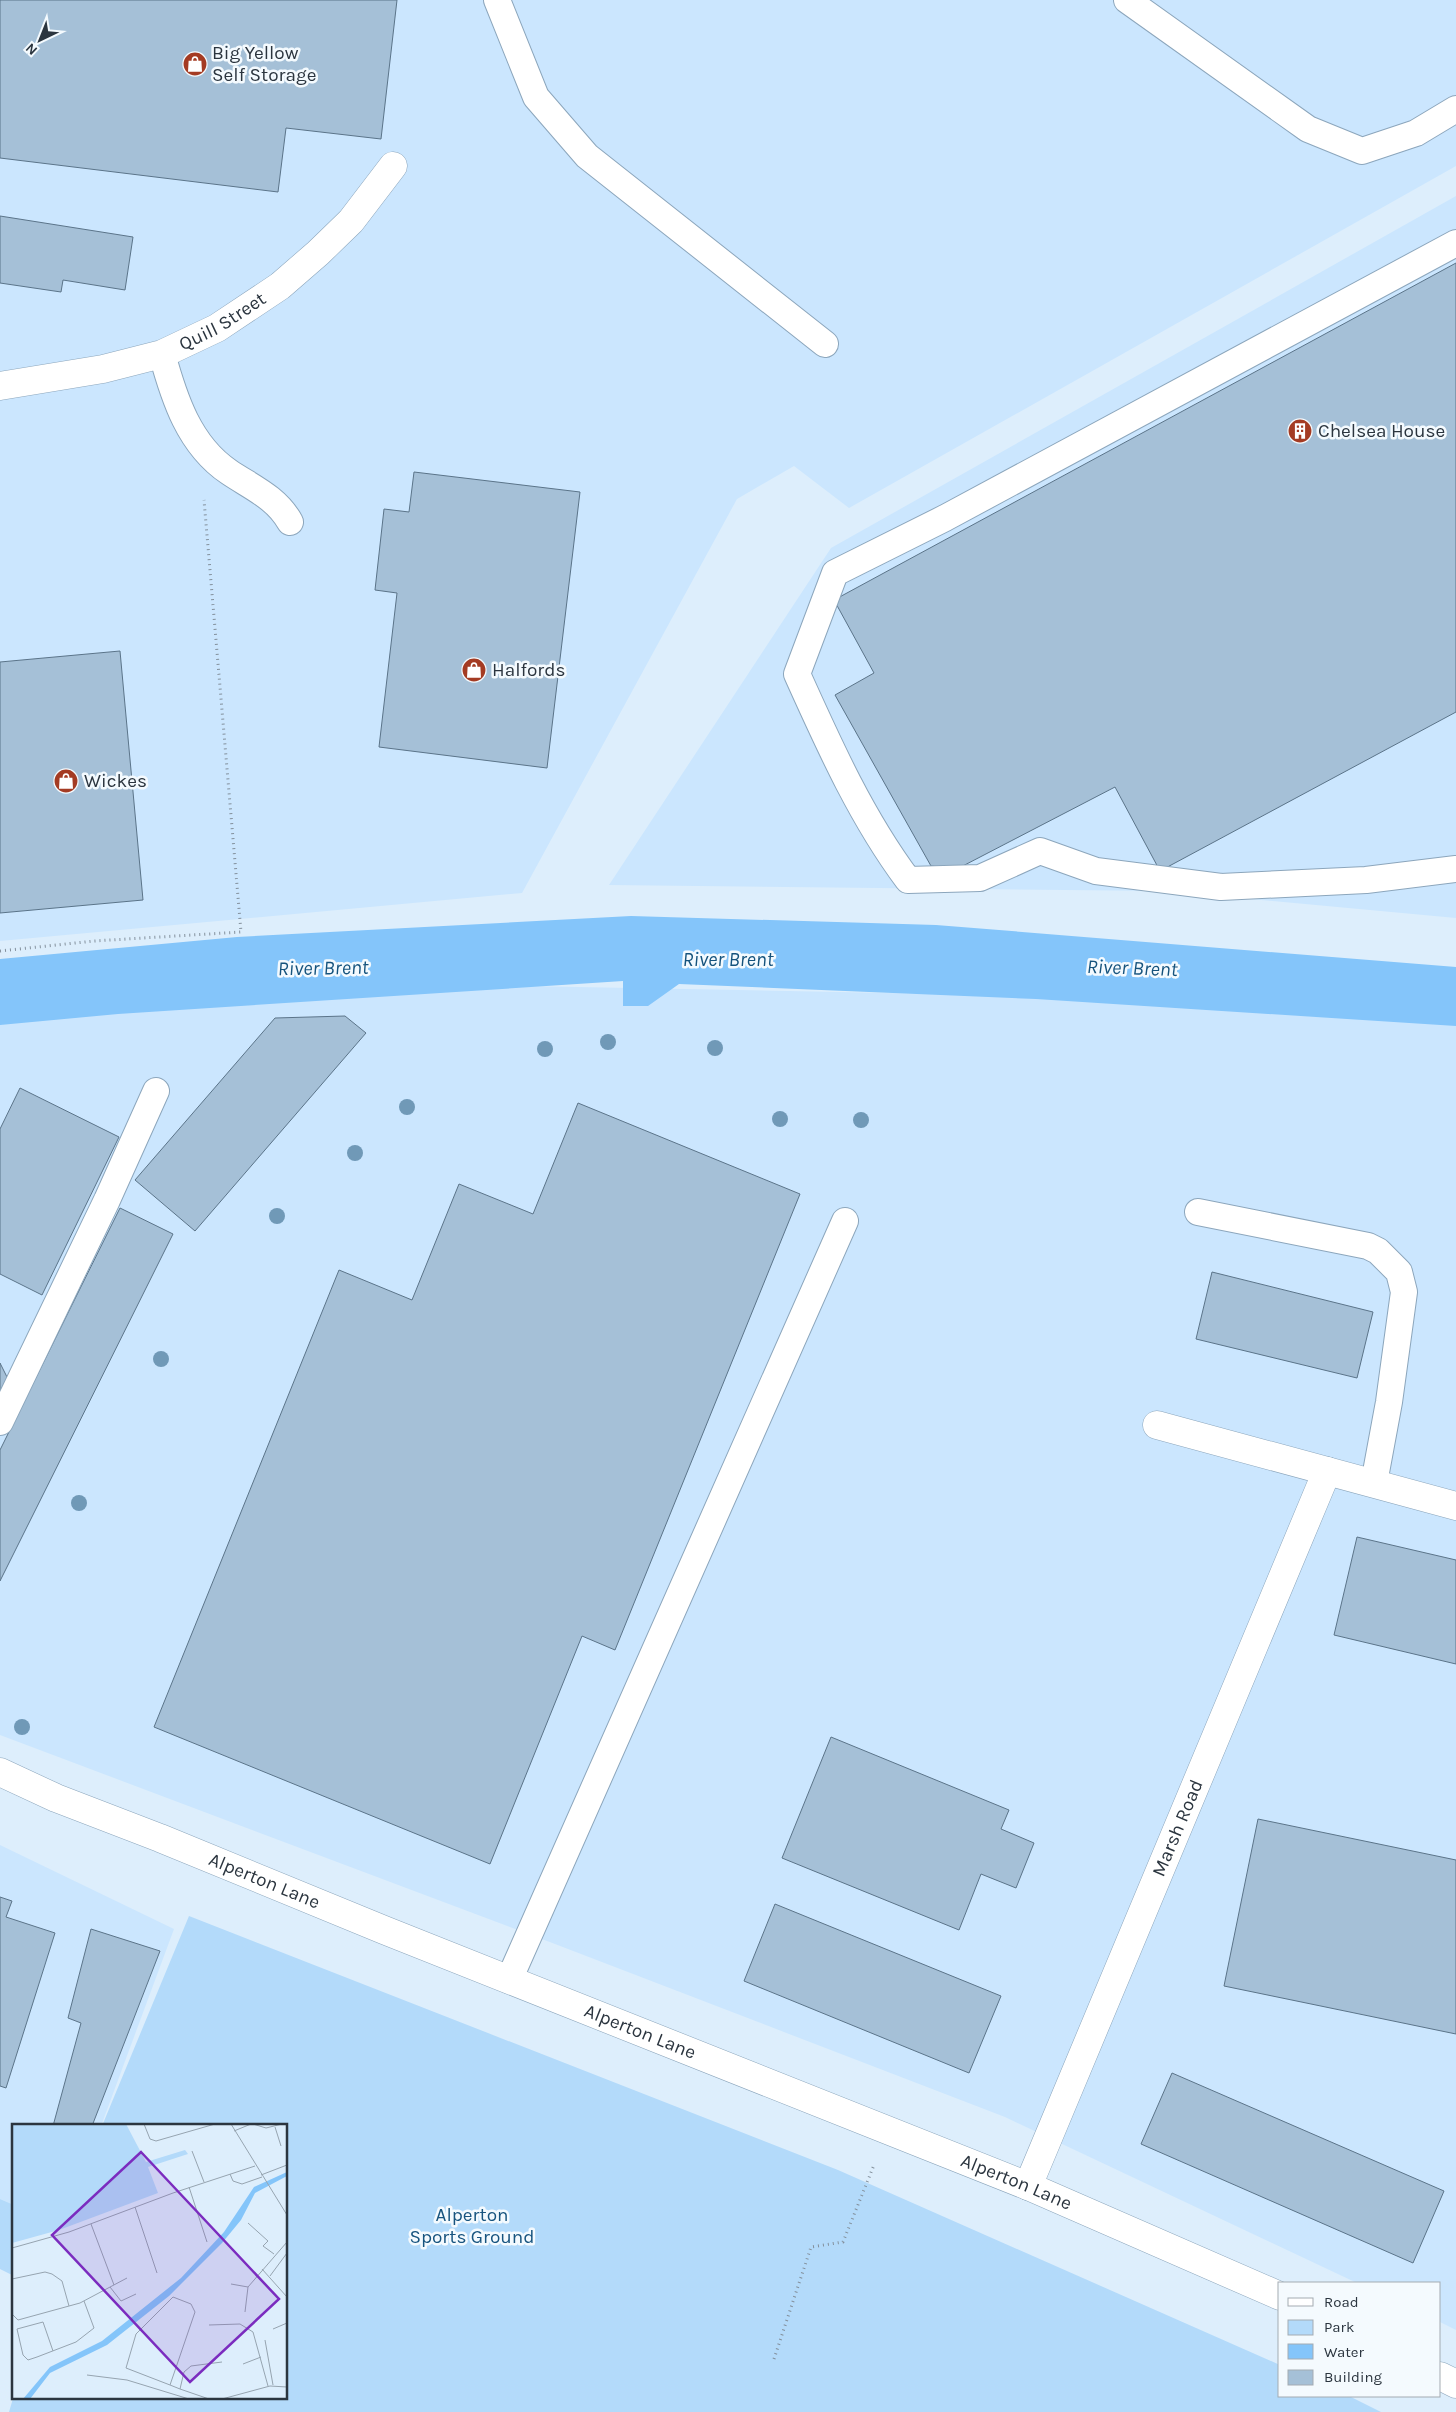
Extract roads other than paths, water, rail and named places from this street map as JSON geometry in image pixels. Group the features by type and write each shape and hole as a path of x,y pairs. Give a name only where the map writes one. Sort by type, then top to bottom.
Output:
{"street":[{"name":"Quill Street","path":"0,386 103,369 162,354 217,328 280,286 351,221 393,166"},
{"path":"1157,1425 1456,1506"},
{"name":"Marsh Road","path":"1028,2186 1327,1471"},
{"name":"Alperton Lane","path":"0,1772 56,1798 1028,2186 1278,2295"},
{"path":"1441,2376 1456,2384"}],"lane":[{"path":"498,0 536,97 587,156 825,344"},
{"path":"1127,0 1308,129 1362,151 1416,134 1456,109"},
{"path":"1456,243 945,518 835,573 797,674 836,760 885,850 908,880 980,878 1040,851 1096,871 1221,887 1366,880 1456,869"},
{"path":"162,354 170,383 183,417 200,444 227,471 265,494 284,511 290,522"},
{"path":"0,1422 107,1200 156,1091"},
{"path":"1198,1212 1368,1246 1378,1251 1399,1272 1404,1292 1389,1402 1374,1483"},
{"path":"509,1980 845,1221"}],"water":[{"name":"River Brent","path":"631,916 936,925 1456,967 1456,1026 1036,999 679,984 648,1006 623,1006 623,981 118,1014 0,1025 0,959 237,937"}],"place":[{"name":"Big Yellow Self Storage","path":"195,64"},
{"name":"Chelsea House","path":"1300,431"},
{"name":"Halfords","path":"474,670"},
{"name":"Wickes","path":"66,781"}],"park label":[{"name":"Alperton Sports Ground","path":"472,2226"}]}
